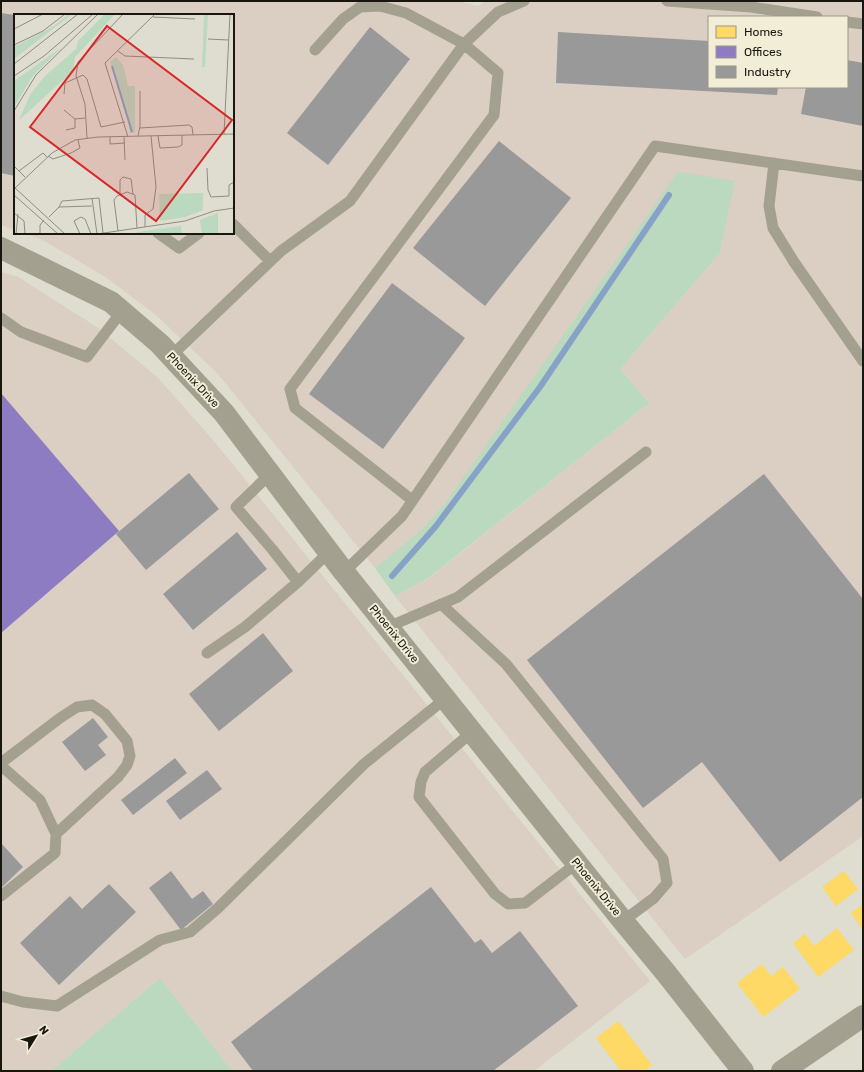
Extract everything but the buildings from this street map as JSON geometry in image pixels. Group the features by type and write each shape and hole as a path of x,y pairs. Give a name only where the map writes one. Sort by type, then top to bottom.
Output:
{"street":[{"name":"Phoenix Drive","path":"1,248 110,302 160,344 224,413 344,572 743,1071"},
{"path":"782,1071 863,1016"}],"lane":[{"path":"172,356 281,251 350,201 464,44 498,12 524,1"},
{"path":"667,1 752,7 810,16"},
{"path":"315,50 343,19 360,7 380,6 406,13 464,44 498,73 494,115 290,389 295,408 412,500"},
{"path":"848,22 863,24"},
{"path":"344,572 402,516 655,146 863,176"},
{"path":"774,163 769,206 773,228 794,262 863,361"},
{"path":"234,225 270,261"},
{"path":"159,234 178,248 197,234"},
{"path":"1,318 21,332 87,357 122,311"},
{"path":"388,627 458,597 646,452"},
{"path":"270,474 236,507 298,582"},
{"path":"207,653 245,627 298,582 329,552"},
{"path":"441,604 506,664 663,859 666,884 654,898 623,921"},
{"path":"1,996 23,1002 57,1006 160,940 190,932 218,908 364,764 446,698"},
{"path":"1,764 60,718 77,707 92,705 105,714 128,741 130,756 127,765 118,777 56,834"},
{"path":"472,732 425,772 421,782 419,797 495,894 508,904 525,903 577,863"},
{"path":"1,768 6,770 40,800 56,834 55,853 1,896"}],"shaded area":[{"path":"1,1 457,1 478,6 486,1 863,1 863,836 685,959 395,596 428,579 649,403 620,369 719,254 446,502 421,530 375,568 218,374 156,315 104,276 41,239 26,234 234,234 234,14 14,14 14,230 1,225"},
{"path":"1,272 18,277 100,329 159,379 213,440 650,981 534,1071 232,1071 160,978 51,1071 1,1071"}],"green space":[{"path":"678,172 735,181 719,254 620,369 649,403 427,579 395,596 375,568 421,530 446,502"},
{"path":"160,978 232,1071 51,1071"}],"waterway":[{"path":"392,576 436,526 540,387 669,195"}]}
